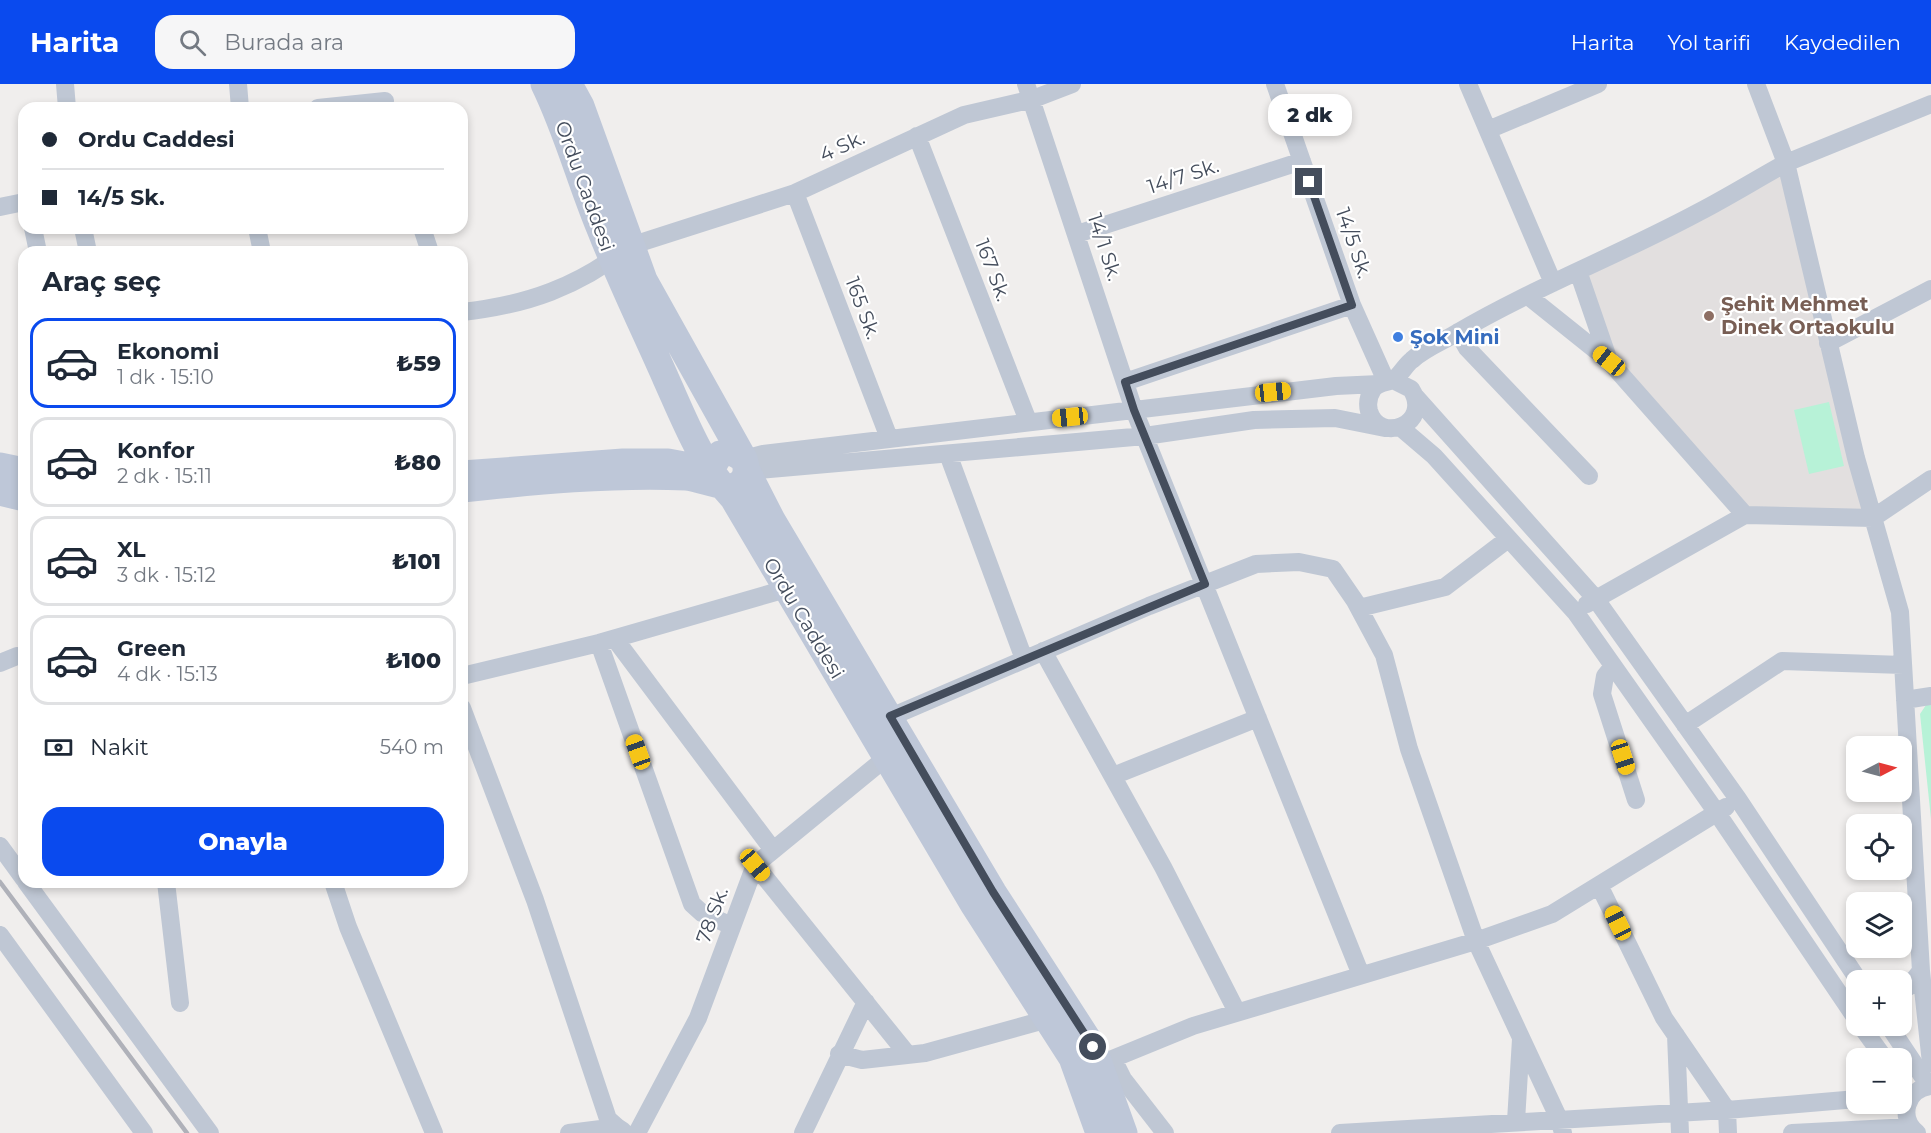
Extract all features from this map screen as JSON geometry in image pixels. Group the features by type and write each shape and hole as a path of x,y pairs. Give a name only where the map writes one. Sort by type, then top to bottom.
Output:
{"main road":[{"name":"Ordu Caddesi","path":"544,84 622,253"},
{"name":"Ordu Caddesi","path":"569,84 581,106 622,253 673,394 729,474 772,520 896,750 974,904 1072,1058 1099,1133"},
{"path":"468,474 623,462 668,462 729,474"},
{"path":"0,466 18,470"},
{"name":"Ordu Caddesi","path":"729,474 733,498 786,589 880,722"},
{"path":"468,488 574,477 688,477 729,474"},
{"path":"0,492 18,496"},
{"name":"Ordu Caddesi","path":"896,750 993,892 1093,1047 1107,1062 1124,1133"}],"street":[{"path":"65,84 66,102"},
{"path":"238,84 240,102"},
{"name":"4 Sk.","path":"468,311 500,308 553,293 622,253 795,193 964,115 1029,92 1072,84"},
{"name":"14/5 Sk.","path":"1275,84 1352,305 1386,381"},
{"path":"1468,84 1553,283"},
{"path":"1488,130 1598,84"},
{"path":"1756,84 1786,163 1828,343 1900,612 1905,700 1923,874 1921,971 1931,1063"},
{"name":"14/1 Sk.","path":"1029,92 1134,410 1361,975"},
{"path":"359,102 386,98"},
{"path":"1846,1004 1717,813 1575,613 1434,456 1394,428 1379,425 1369,412 1369,396 1412,359 1458,332 1699,212 1786,163 1931,104"},
{"name":"167 Sk.","path":"917,136 1028,421"},
{"name":"14/7 Sk.","path":"1077,234 1302,161"},
{"name":"165 Sk.","path":"795,193 889,438"},
{"path":"0,207 18,203"},
{"path":"1578,271 1609,361"},
{"path":"1828,343 1931,289"},
{"path":"1528,296 1609,361 1745,515"},
{"path":"1125,382 1352,305"},
{"path":"1458,332 1467,348 1589,476"},
{"path":"729,474 763,454 1273,392 1386,381 1406,384 1595,598 1738,799 1852,970"},
{"path":"729,474 1145,435 1265,420 1335,418 1394,428 1413,418 1416,410 1414,395"},
{"path":"948,454 1024,659"},
{"path":"1575,613 1595,598 1745,515 1873,518 1931,479"},
{"path":"1359,608 1445,587 1508,539"},
{"path":"880,722 1043,651 1256,564 1299,562 1333,569 1359,608 1384,655 1409,749 1476,941 1561,1126"},
{"path":"468,675 607,641 786,589"},
{"path":"607,641 773,850"},
{"path":"607,641 692,904 702,913 732,926"},
{"path":"1043,651 1163,867 1237,1012"},
{"path":"0,663 17,656"},
{"path":"1685,725 1782,662 1903,665"},
{"path":"1613,666 1603,682 1602,693 1636,800"},
{"path":"1905,700 1931,696"},
{"path":"1113,776 1258,718"},
{"path":"468,724 535,900 608,1119 622,1130"},
{"name":"78 Sk.","path":"637,1133 698,1018 755,865 896,750"},
{"path":"1165,1133 1123,1078 1107,1062 1193,1026 1476,941 1552,914 1738,799"},
{"path":"0,846 18,870"},
{"path":"755,865 908,1055"},
{"path":"1599,885 1664,1018 1727,1110 1728,1133"},
{"path":"31,888 210,1133"},
{"path":"167,888 180,1003"},
{"path":"335,888 348,927 434,1133"},
{"path":"1,939 144,1133"},
{"path":"1912,980 1921,971"},
{"path":"803,1133 866,1002"},
{"path":"840,1054 862,1060 925,1053 1048,1019"},
{"path":"1676,1033 1680,1133"},
{"path":"1869,1036 1878,1048"},
{"path":"1792,1133 1914,1130 1906,1114 1915,1090 1893,1036"},
{"path":"1516,1122 1521,1038"},
{"path":"1340,1133 1516,1122 1561,1126 1680,1111 1727,1110 1846,1100"},
{"path":"569,1133 622,1130"}],"shaded area":[{"name":"Şehit Mehmet Dinek Ortaokulu","path":"1786,163 1873,518 1745,515 1609,361 1578,271"}],"green space":[{"path":"1829,402 1844,466 1809,474 1794,410"},
{"path":"1931,704 1931,819 1920,714 1926,705"}],"railway":[{"path":"0,882 187,1133"}],"place":[{"name":"Şehit Mehmet Dinek Ortaokulu","path":"1709,316"},
{"name":"Şok Mini","path":"1398,337"}],"route":[{"path":"1093,1047 993,892 890,716 1205,584 1134,410 1125,382 1352,305 1309,182"}]}
